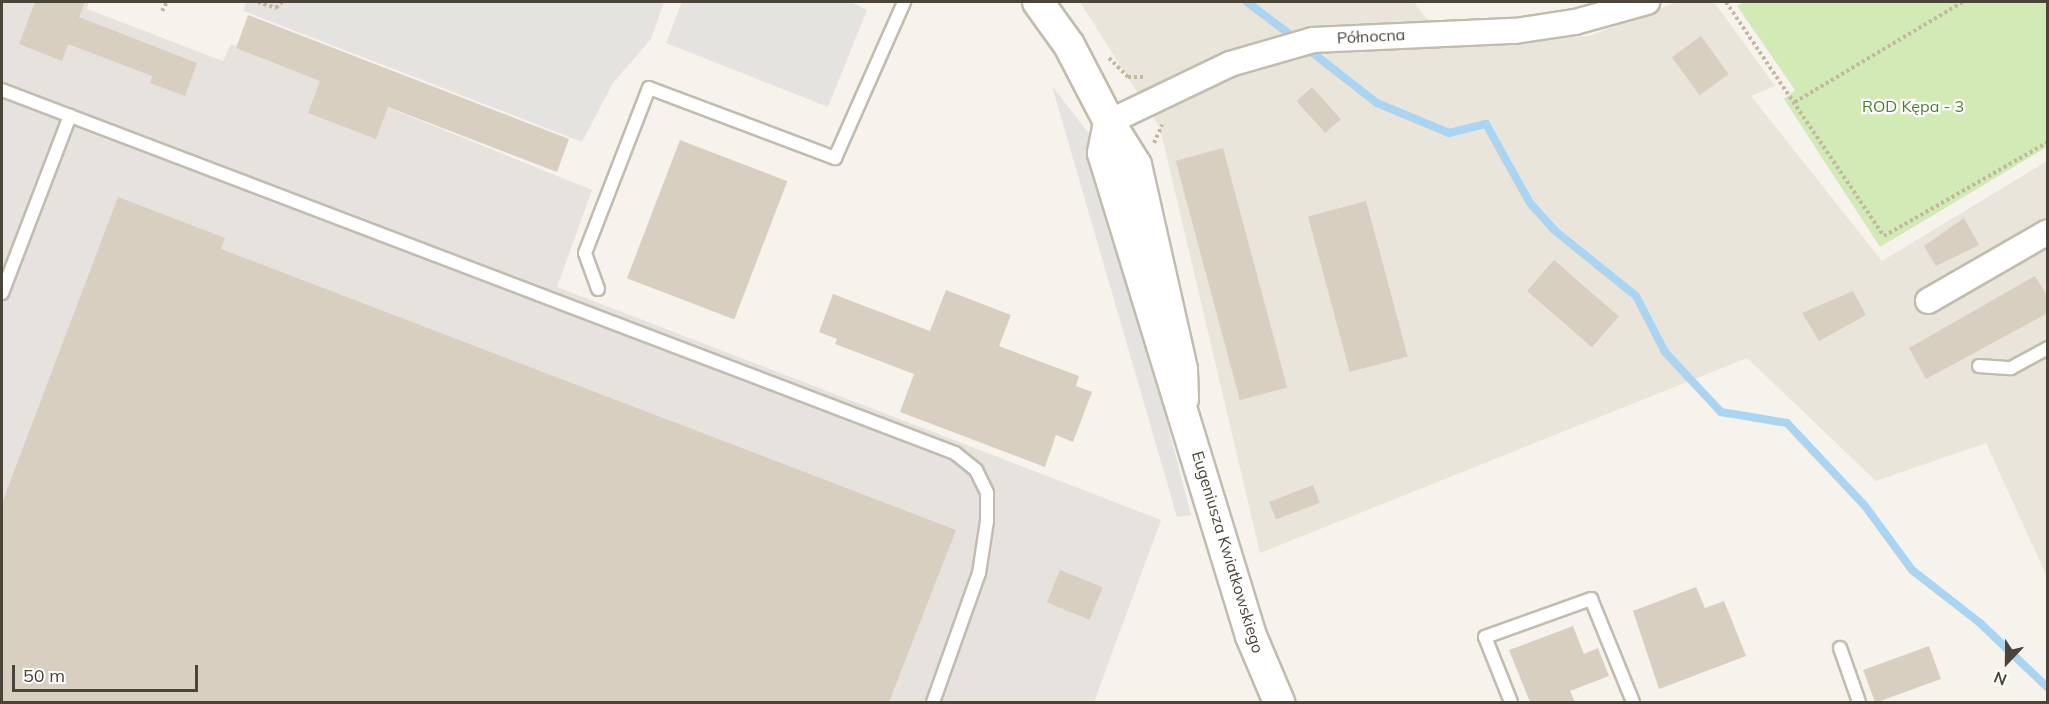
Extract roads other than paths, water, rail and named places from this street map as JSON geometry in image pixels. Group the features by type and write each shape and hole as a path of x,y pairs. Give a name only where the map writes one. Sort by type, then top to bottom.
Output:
{"street":[{"name":"Eugeniusza Kwiatkowskiego","path":"1038,2 1069,45 1109,122 1136,165 1182,369 1183,399 1248,625 1279,702"},
{"name":"Północna","path":"1109,122 1230,64 1313,40 1515,31 1575,22 1647,2"},
{"path":"1928,301 2048,232"}],"lane":[{"path":"598,289 585,253 649,88 835,158 904,2"},
{"path":"2,90 955,453 976,470 987,493 987,521 979,573 933,702"},
{"path":"2,293 70,116"},
{"path":"1979,366 2011,368 2048,348"},
{"path":"1511,702 1485,637 1591,599 1634,702"},
{"path":"1840,648 1859,702"}],"waterway":[{"path":"1247,2 1296,39"},
{"path":"1305,47 1377,103 1449,133 1486,124 1530,203 1554,230 1636,296 1665,352 1721,412 1787,423 1865,506 1912,570 1980,623 2048,688"}],"park label":[{"name":"ROD Kępa - 3","path":"1913,106"}]}
